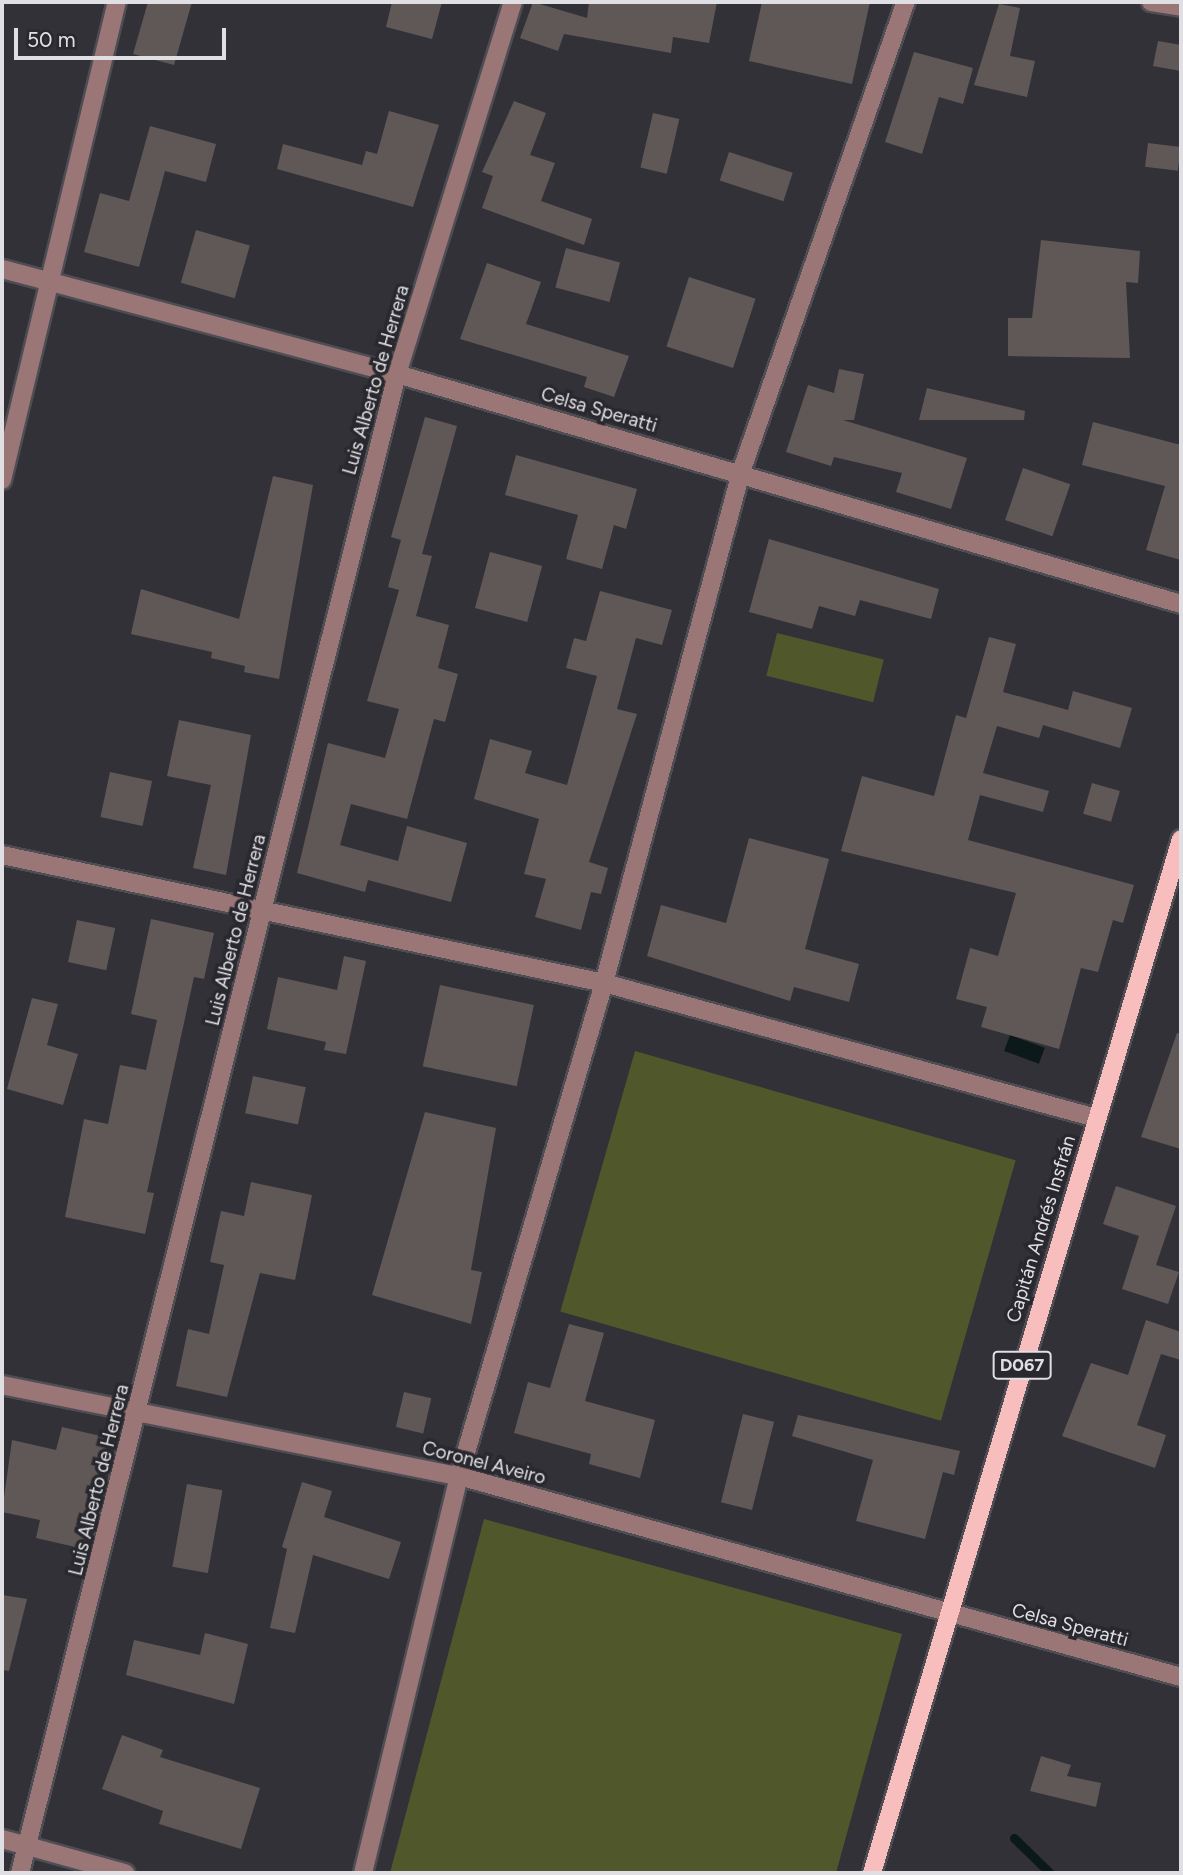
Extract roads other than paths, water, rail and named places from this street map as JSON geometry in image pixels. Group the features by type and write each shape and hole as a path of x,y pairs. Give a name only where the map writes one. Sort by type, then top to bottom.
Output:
{"main road":[{"name":"Capitán Andrés Insfrán","path":"872,1873 1181,839"}],"street":[{"path":"2,480 117,2"},
{"name":"Luis Alberto de Herrera","path":"20,1873 29,1850 397,373 513,2"},
{"path":"363,1873 459,1476 604,983 741,472 906,2"},
{"path":"1151,2 1181,7"},
{"name":"Celsa Speratti","path":"2,269 397,373 741,472 1181,604"},
{"path":"2,855 262,913 604,983 1096,1118"},
{"name":"Coronel Aveiro","path":"2,1385 139,1410 459,1476 948,1613"},
{"name":"Celsa Speratti","path":"948,1613 1181,1677"},
{"path":"2,1839 29,1850 125,1873"}],"waterway":[{"path":"1014,1838 1050,1873"}]}
